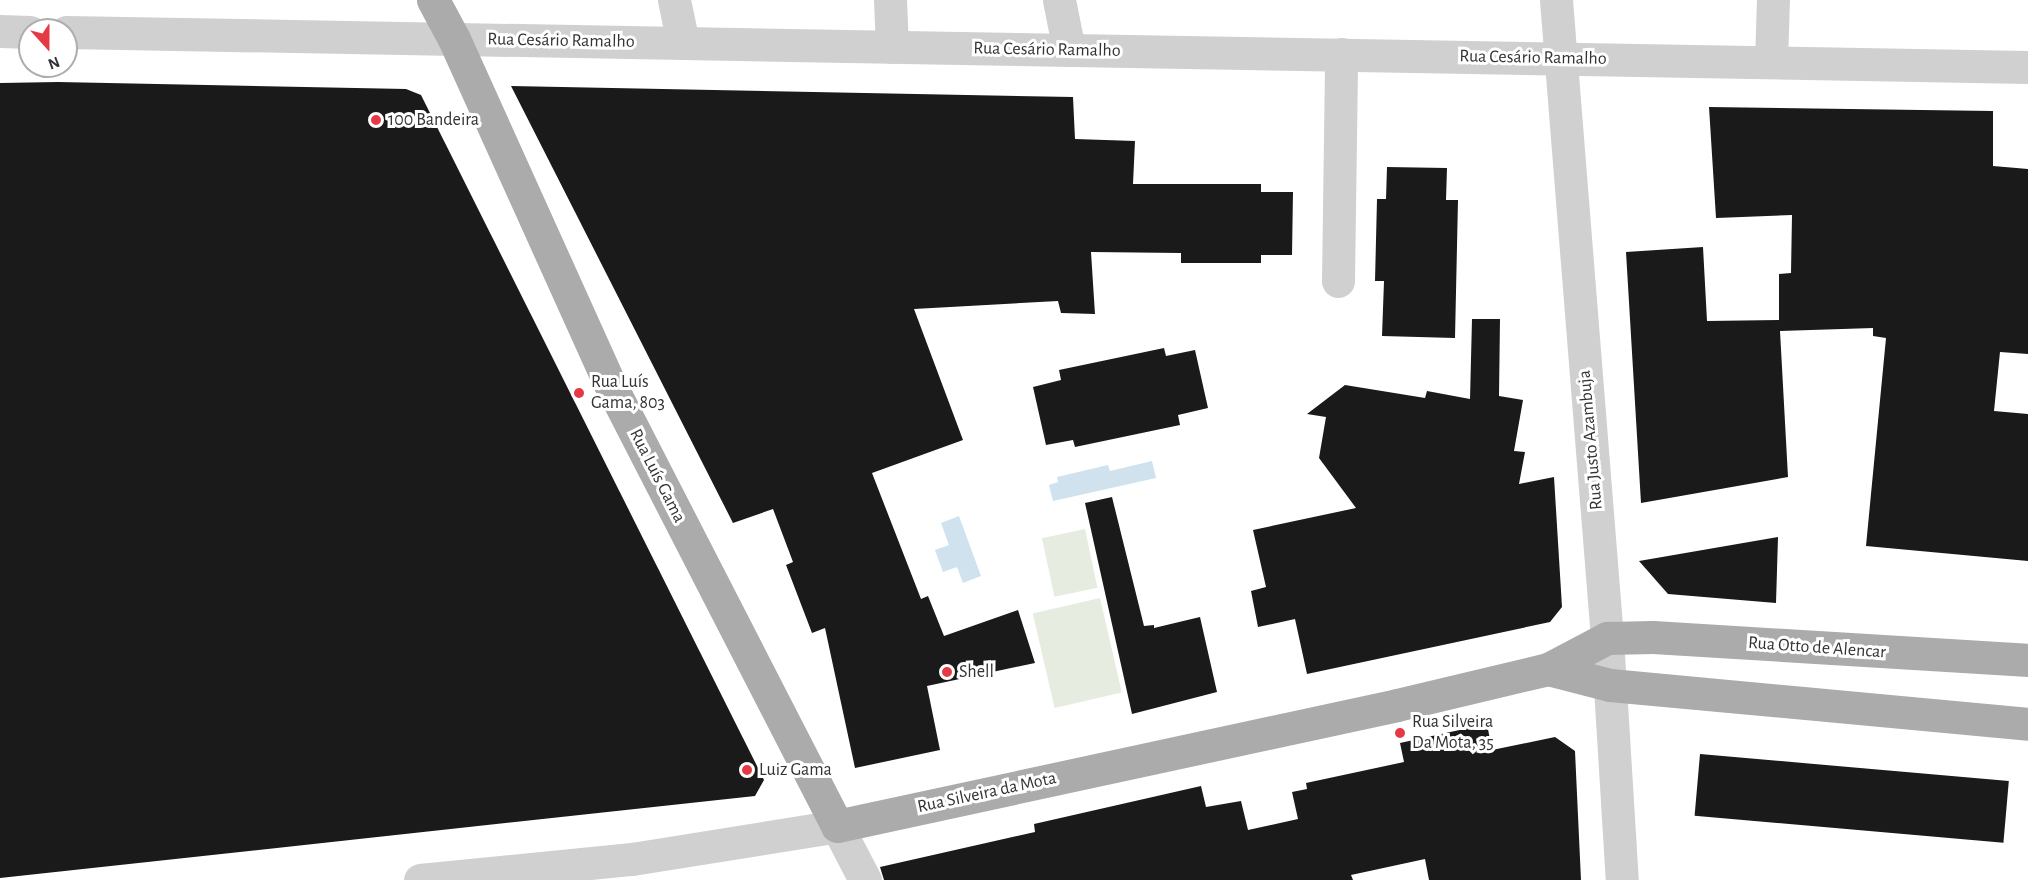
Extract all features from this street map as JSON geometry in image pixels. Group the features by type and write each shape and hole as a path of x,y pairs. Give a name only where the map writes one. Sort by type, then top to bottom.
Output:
{"main road":[{"name":"Rua Luís Gama","path":"433,0 454,39 609,382 837,826"},
{"name":"Rua Otto de Alencar","path":"1607,638 1653,637 2028,660"},
{"name":"Rua Silveira da Mota","path":"837,826 1397,705 1548,669 1607,638"},
{"name":"Rua Silveira da Mota","path":"1548,669 1610,685"},
{"path":"1610,685 2028,724"}],"street":[{"path":"674,0 683,43"},
{"path":"890,0 892,47"},
{"path":"1059,0 1069,50"},
{"name":"Rua Justo Azambuja","path":"1556,0 1607,638 1622,880"},
{"path":"1771,62 1773,0"},
{"path":"0,31 18,32"},
{"name":"Rua Cesário Ramalho","path":"78,32 2028,67"},
{"path":"1338,281 1341,54"},
{"name":"Rua Silveira da Mota","path":"420,880 632,859 837,826"},
{"name":"Rua Luís Gama","path":"837,826 865,880"}],"shaded area":[{"path":"1085,529 1097,588 1054,597 1042,538"},
{"path":"1100,598 1122,693 1055,708 1033,614"}],"water":[{"path":"1152,461 1156,478 1053,501 1049,485 1058,482 1057,477 1108,465 1110,471"},
{"path":"959,516 981,576 963,583 957,567 943,572 935,550 949,545 941,523"}],"building":[{"path":"58,82 406,89 421,95 764,780 755,796 0,878 0,83"},
{"path":"511,86 1073,97 1075,139 1135,141 1133,184 1261,184 1261,192 1293,192 1292,255 1261,255 1261,263 1181,263 1181,253 1091,252 1095,314 1061,313 1058,301 914,309 963,440 872,473 921,599 928,596 944,636 1018,610 1035,663 927,686 940,750 855,768 825,628 812,633 786,565 793,562 773,509 733,523"},
{"path":"1709,107 1993,111 1993,166 2028,169 2028,354 2000,352 1994,411 2028,414 2028,561 1866,546 1886,338 1873,336 1873,328 1780,331 1788,477 1641,503 1626,252 1703,247 1707,321 1779,320 1779,274 1791,273 1792,215 1716,218"},
{"path":"1387,167 1447,168 1446,200 1458,200 1455,338 1382,336 1384,281 1375,281 1377,199 1386,199"},
{"path":"1472,319 1500,319 1499,396 1523,400 1514,451 1525,452 1519,484 1554,477 1562,607 1550,622 1307,674 1295,619 1258,627 1251,591 1266,587 1253,530 1356,508 1319,458 1326,417 1307,414 1345,385 1425,398 1427,391 1470,399"},
{"path":"1164,348 1166,356 1195,350 1208,408 1178,415 1180,425 1075,447 1073,440 1046,445 1033,387 1061,380 1059,370"},
{"path":"1112,497 1144,626 1154,625 1154,628 1200,617 1217,692 1132,714 1085,503"},
{"path":"1778,537 1776,603 1668,594 1639,561"},
{"path":"1487,724 1492,750 1555,737 1575,751 1581,880 1429,880 1425,859 1351,875 1353,880 884,880 880,867 1035,832 1034,824 1201,786 1206,807 1241,801 1248,830 1298,819 1292,792 1307,789 1306,783 1404,762 1400,743"},
{"path":"1700,754 2009,781 2003,843 1695,816"}],"place":[{"name":"100 Bandeira","path":"376,120"},
{"name":"Rua Luís Gama, 803","path":"579,393"},
{"name":"Shell","path":"947,672"},
{"name":"Rua Silveira Da Mota, 35","path":"1400,733"},
{"name":"Luiz Gama","path":"747,770"}]}
